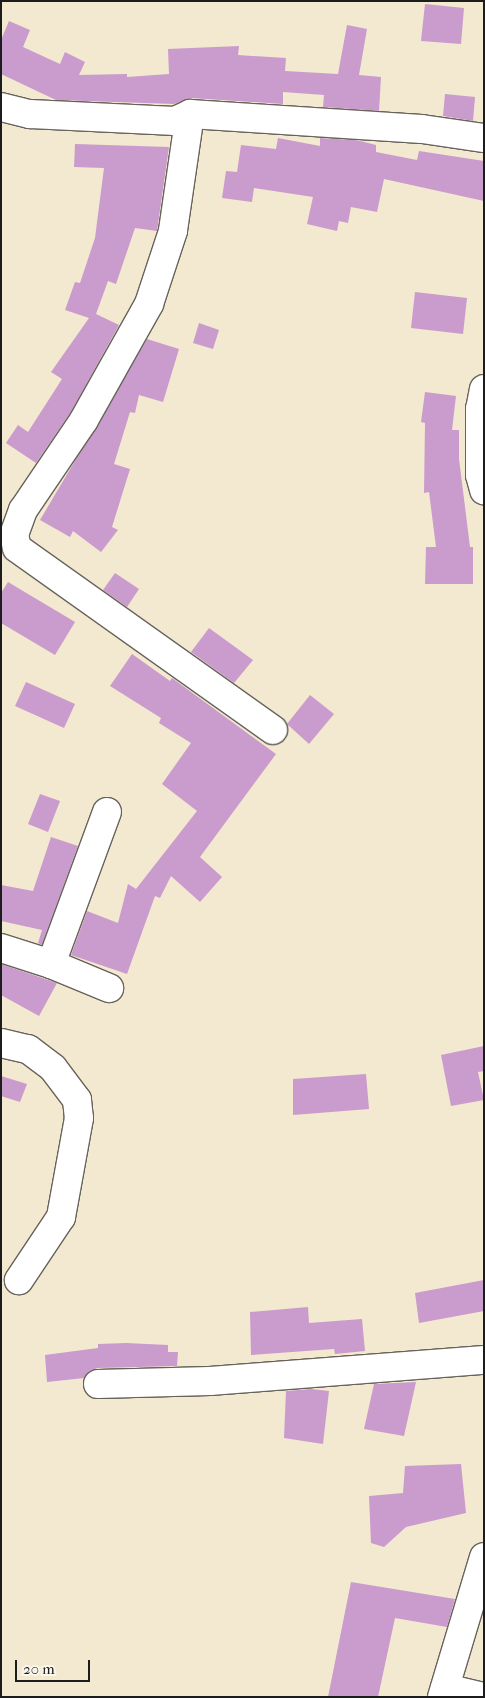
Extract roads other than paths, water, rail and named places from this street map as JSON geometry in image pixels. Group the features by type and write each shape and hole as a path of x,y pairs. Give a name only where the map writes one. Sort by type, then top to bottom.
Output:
{"street":[{"path":"1,107 30,114 175,121 190,114 422,129 484,138"},
{"path":"190,114 173,231 149,304 84,420 23,510 14,535 17,548 273,730"},
{"path":"484,389 480,409 480,475 484,490"},
{"path":"51,964 107,812"},
{"path":"1,948 51,964 109,988"},
{"path":"1,1043 28,1049 53,1068 77,1100 79,1118 62,1217 19,1280"},
{"path":"98,1384 210,1381 484,1360"},
{"path":"483,1697 444,1692 484,1557"}]}
